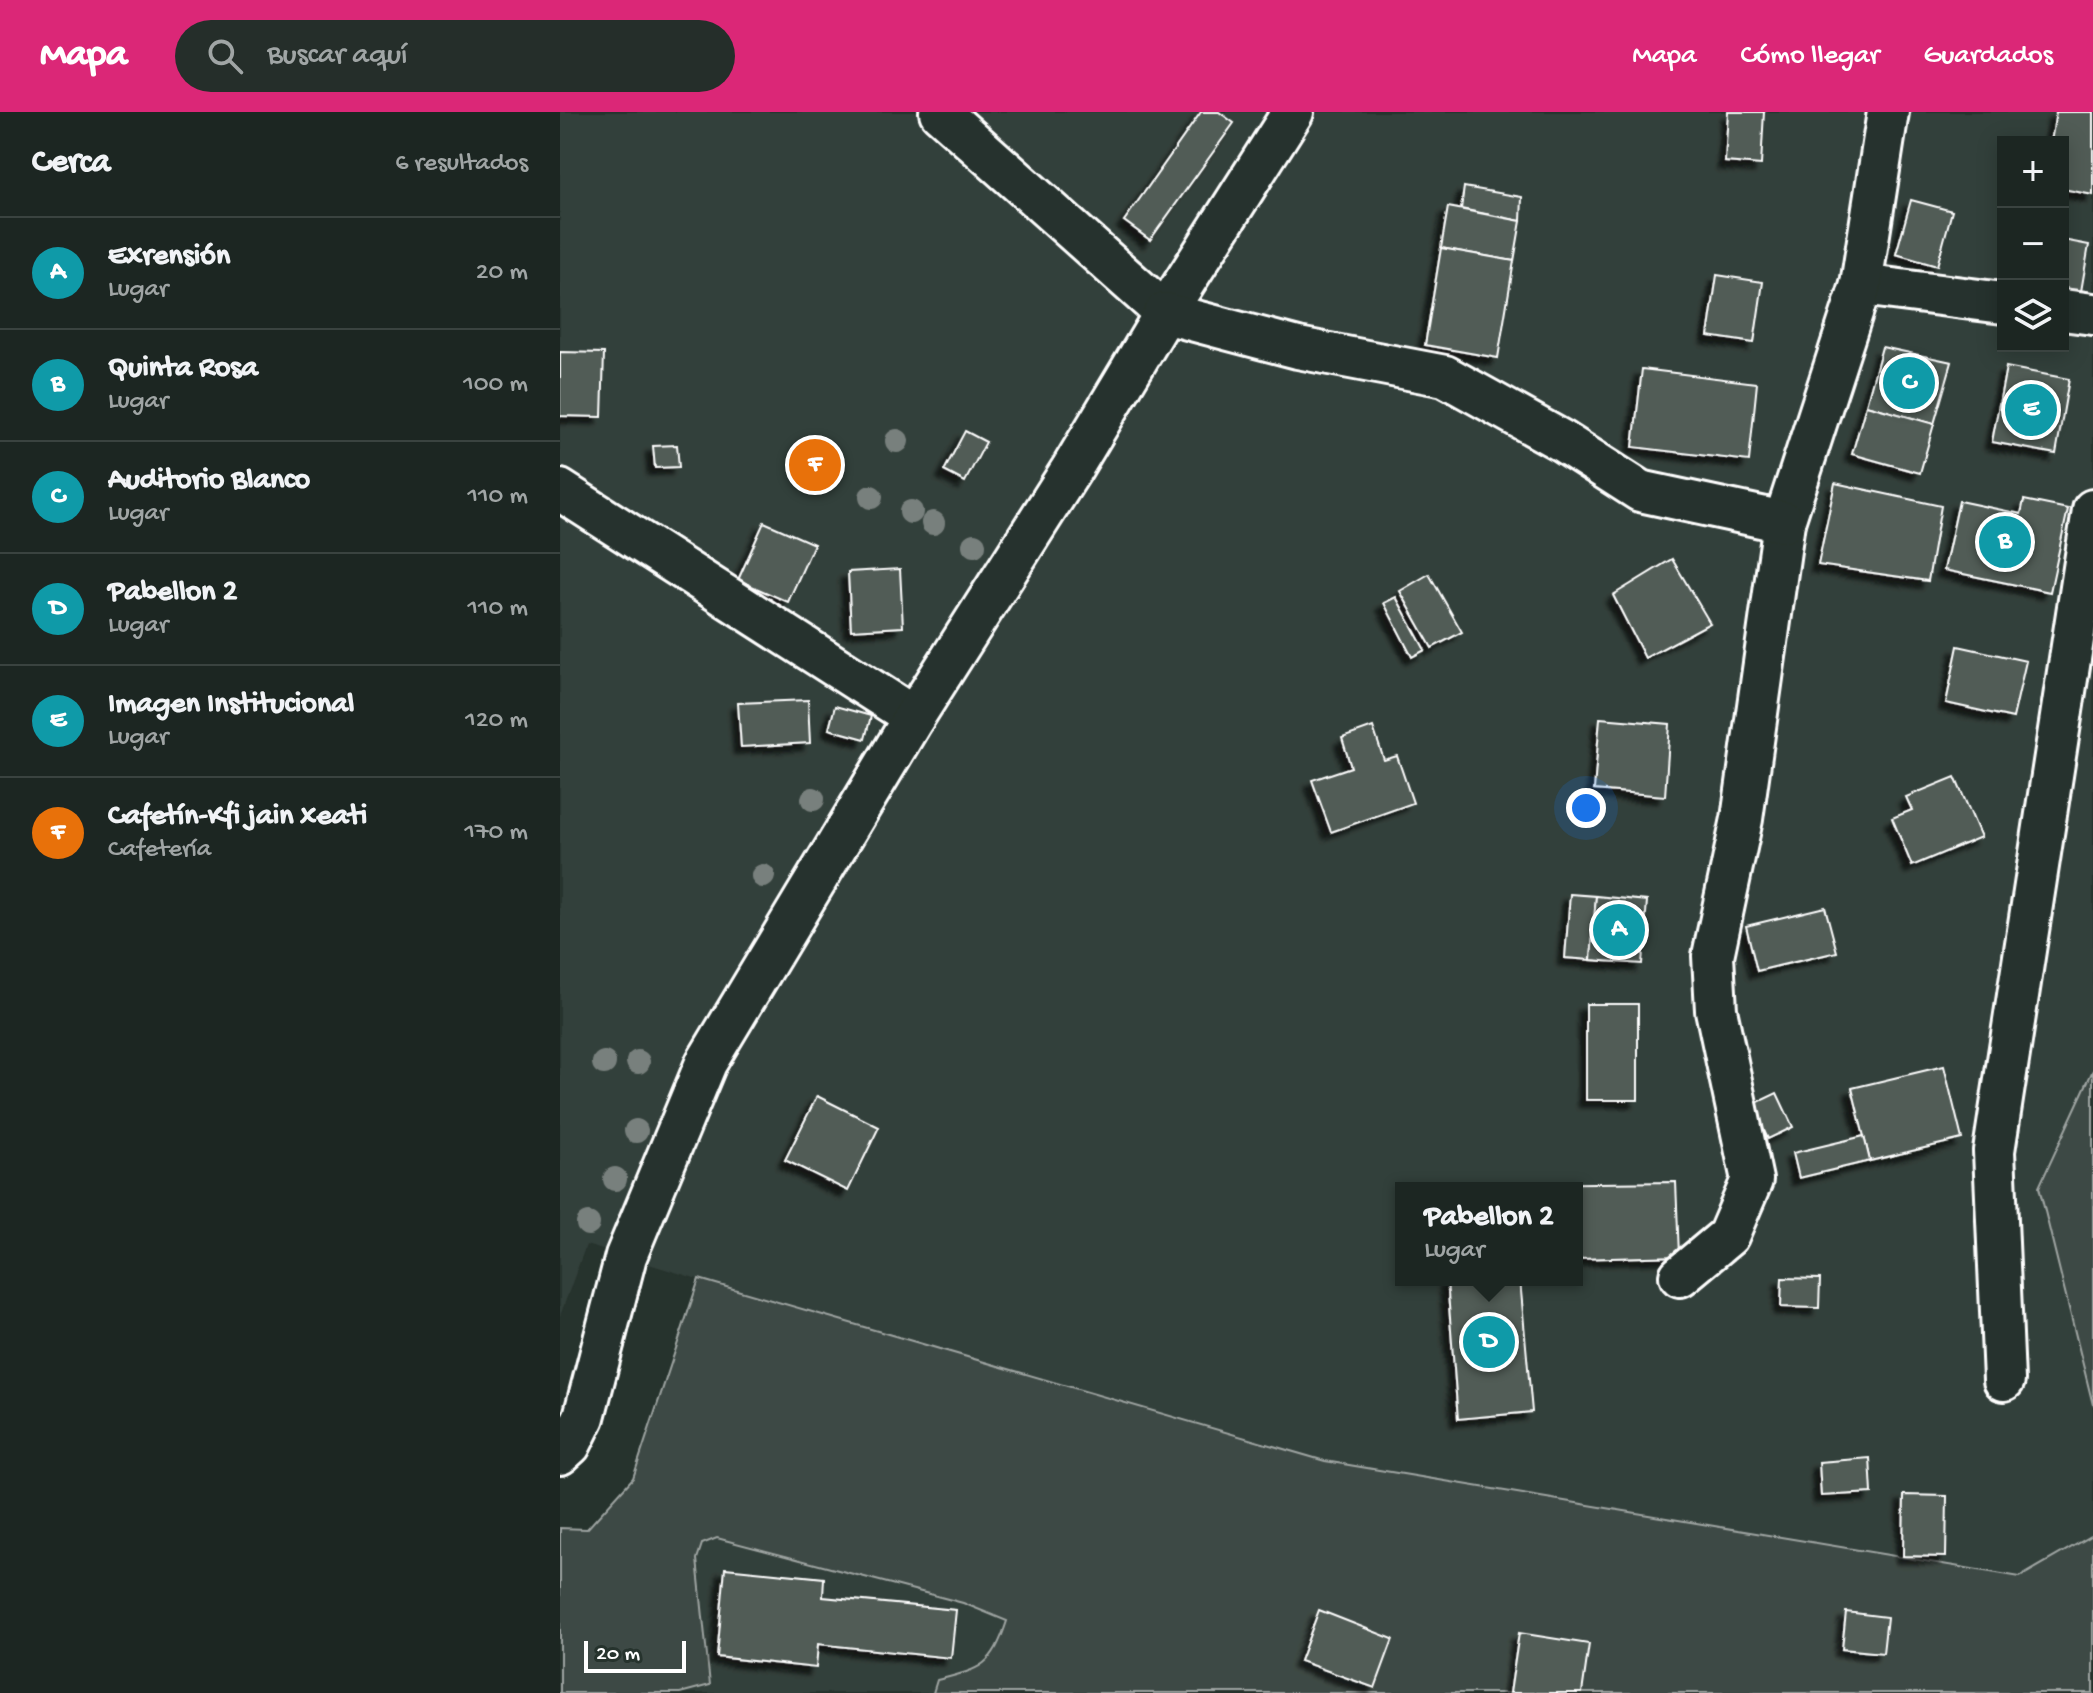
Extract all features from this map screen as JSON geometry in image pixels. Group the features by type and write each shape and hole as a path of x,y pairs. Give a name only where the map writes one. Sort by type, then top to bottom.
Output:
{"lane":[{"path":"940,112 1165,313 1298,348 1445,376 1562,441 1640,491 1784,522"},
{"path":"560,1454 570,1445 584,1417 626,1256 706,1063 914,717 1293,112"},
{"path":"1680,1276 1728,1236 1752,1180 1716,1010 1713,956 1742,819 1784,522 1861,285 1888,112"},
{"path":"1861,285 1997,302"},
{"path":"2069,311 2093,314"},
{"path":"560,490 914,717"},
{"path":"2004,1380 1994,1151 2093,510"}],"shaded area":[{"path":"560,112 2093,112 2093,1070 2039,1187 2093,1405 2093,1535 2020,1578 2047,1693 560,1693 560,1528 587,1529 633,1478 698,1279 586,1245 560,1316"},
{"path":"2093,1070 2093,1405 2039,1187"},
{"path":"699,1279 1325,1461 2020,1577 2093,1535 2093,1693 933,1693 937,1680 983,1664 996,1648 1007,1621 963,1603 717,1538 702,1544 697,1559 710,1685 680,1693 560,1693 560,1528 587,1529 633,1478"}],"building":[{"path":"1201,112 1219,112 1234,123 1150,240 1124,221"},
{"path":"1728,112 1764,112 1761,165 1725,162"},
{"path":"2056,112 2093,112 2093,195 2069,190 2069,136 2052,136"},
{"path":"1464,187 1522,197 1521,221 1461,209"},
{"path":"1911,200 1952,211 1937,266 1896,254"},
{"path":"1448,207 1521,221 1514,261 1441,248"},
{"path":"2069,241 2089,245 2079,303 2069,301"},
{"path":"1441,248 1514,261 1498,358 1425,345"},
{"path":"1717,275 1763,282 1754,343 1708,336"},
{"path":"1882,347 1952,362 1934,424 1866,405"},
{"path":"560,352 604,353 602,417 560,416"},
{"path":"2006,367 2069,379 2056,454 1992,442"},
{"path":"1642,369 1757,383 1749,461 1633,447"},
{"path":"1866,405 1934,424 1920,473 1852,454"},
{"path":"965,431 986,442 965,482 944,471"},
{"path":"677,445 679,467 655,468 653,446"},
{"path":"1835,483 1941,506 1928,581 1818,565"},
{"path":"2024,500 2068,509 2050,592 1944,570 1959,501 2021,514"},
{"path":"764,522 814,544 788,602 738,580"},
{"path":"1672,559 1710,623 1645,658 1613,595"},
{"path":"900,569 903,627 851,630 848,572"},
{"path":"1429,574 1462,632 1432,648 1400,591"},
{"path":"1396,597 1425,650 1412,657 1384,603"},
{"path":"1958,646 2026,661 2013,718 1946,703"},
{"path":"808,700 810,743 741,747 738,703"},
{"path":"835,706 871,716 865,739 829,729"},
{"path":"1600,718 1670,724 1665,796 1594,790"},
{"path":"1373,727 1384,760 1397,756 1413,803 1331,832 1312,780 1351,767 1342,738"},
{"path":"1955,777 1981,837 1912,866 1892,818 1912,810 1906,797"},
{"path":"1570,894 1596,896 1591,960 1565,958"},
{"path":"1596,896 1647,901 1642,964 1591,960"},
{"path":"1825,907 1837,952 1757,971 1746,926"},
{"path":"1586,1004 1638,1004 1638,1100 1586,1100"},
{"path":"1944,1066 1962,1139 1870,1161 1852,1088"},
{"path":"1777,1093 1793,1127 1768,1139 1752,1105"},
{"path":"817,1096 879,1127 848,1191 785,1160"},
{"path":"1864,1136 1870,1161 1799,1178 1793,1153"},
{"path":"1676,1182 1679,1256 1583,1259 1583,1183"},
{"path":"1782,1278 1820,1279 1819,1308 1781,1307"},
{"path":"1447,1286 1521,1286 1532,1412 1458,1419"},
{"path":"1870,1458 1872,1493 1821,1496 1819,1462"},
{"path":"1904,1495 1947,1496 1946,1557 1903,1556"},
{"path":"725,1568 824,1578 823,1597 956,1610 951,1658 818,1644 816,1668 717,1657"},
{"path":"1319,1610 1393,1639 1375,1688 1300,1661"},
{"path":"1846,1612 1887,1617 1883,1653 1842,1649"},
{"path":"1519,1633 1589,1644 1582,1693 1510,1693"}],"place":[{"name":"Auditorio Blanco","path":"1909,383"},
{"name":"Imagen Institucional","path":"2031,410"},
{"name":"Cafetín-Kfi jain xeati","path":"815,465"},
{"name":"Quinta Rosa","path":"2005,542"},
{"name":"Exrensión","path":"1619,930"},
{"name":"Pabellon 2","path":"1489,1342"}]}
